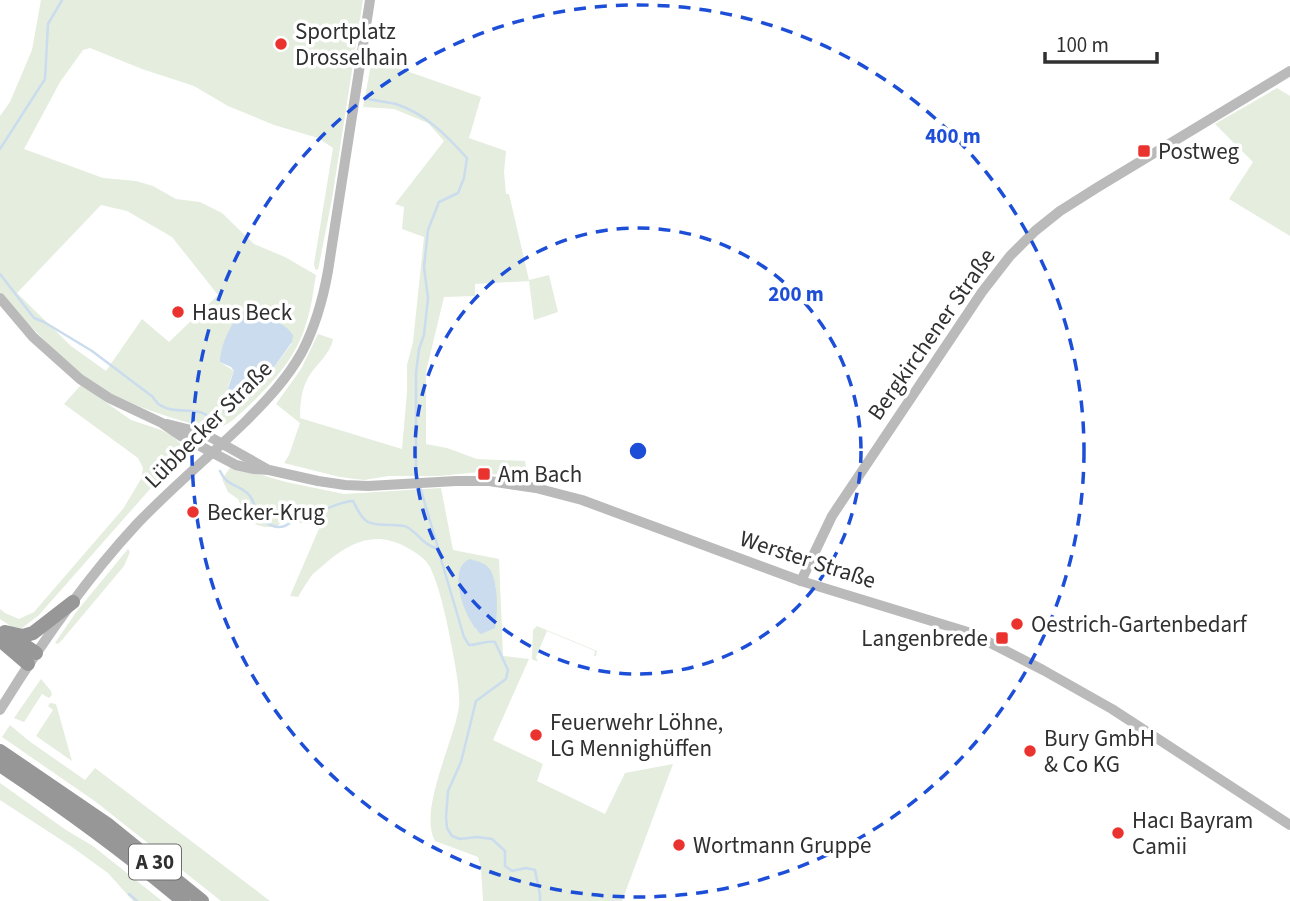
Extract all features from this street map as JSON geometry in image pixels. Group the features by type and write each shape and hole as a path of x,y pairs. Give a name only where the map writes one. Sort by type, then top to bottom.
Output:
{"highway":[{"path":"2,633 23,636 33,633 73,602"},
{"path":"2,633 32,659"},
{"name":"A 30","path":"2,759 183,901"},
{"name":"A 30","path":"2,759 107,824 202,901"}],"main road":[{"name":"Lübbecker Straße","path":"0,710 32,659 105,561 139,523 262,405 289,373 307,342 323,296 337,222 370,0"},
{"name":"Bergkirchener Straße","path":"801,581 832,516 974,303 1023,242 1047,221 1098,187 1290,71"},
{"path":"0,298 33,337 80,379 127,408 162,424"},
{"name":"Werster Straße","path":"162,424 197,430 269,470"},
{"name":"Werster Straße","path":"162,424 236,465 318,481 368,486 475,480 543,489 582,500 801,581 971,633 1112,709 1290,825"}],"green space":[{"path":"41,0 363,0 332,199 318,270 314,264 333,148 318,138 274,125 228,106 194,86 90,48 83,50 60,82 24,149 103,178 136,181 153,186 176,199 200,202 222,213 254,244 285,257 316,275 307,321 294,351 270,384 228,424 214,427 190,423 141,407 105,390 62,357 0,292 0,116 10,102 32,50","holes":["101,205 127,211 172,237 218,295 169,342 142,319 106,371 71,346 17,293","292,343 248,399 230,416 225,414 228,386 234,371 220,362"]},
{"path":"372,59 481,97 469,138 506,151 506,194 509,194 529,280 549,275 558,312 534,320 529,281 475,284 475,296 444,297 426,372 426,444 477,459 525,461 527,473 521,478 479,472 439,476 389,476 364,480 284,463 300,423 276,404 301,369 318,334 333,339 329,350 306,383 301,398 300,418 402,449 407,365 413,342 424,237 402,229 404,207 395,204 444,141 428,123 394,109 363,107"},
{"path":"1277,88 1290,96 1290,236 1229,199 1253,162 1215,124"},
{"path":"81,385 131,420 161,430 181,444 177,457 39,615 22,628 12,627 0,619 0,609 19,619 34,612 123,509 141,479 143,468 138,458 64,404"},
{"path":"230,468 237,468 344,494 441,488 453,550 499,559 503,656 529,659 493,740 543,764 537,781 605,814 625,773 673,764 622,901 483,901 478,857 435,841 431,828 434,794 456,721 459,699 447,623 430,567 419,555 395,542 365,540 328,561 312,575 298,597 290,596 321,524 283,522 275,527 257,525 244,512 238,499 228,492 222,479","holes":["496,586 496,607 477,631 459,591"]},
{"path":"128,549 130,552 124,566 62,640 58,644 55,643 77,611"},
{"path":"537,626 597,651 596,656 595,651 547,631 536,657 538,662 532,659 533,630"},
{"path":"41,679 52,695 49,698 42,694 24,722 14,718"},
{"path":"50,703 56,704 72,761 36,736 53,710 48,706"},
{"path":"10,725 85,780 95,768 270,901 221,901 96,802 2,737"},
{"path":"0,783 93,846 162,901 133,901 108,873 0,800"}],"water":[{"path":"247,312 285,326 293,335 292,342 256,390 230,416 224,414 222,405 234,371 220,362 232,326 236,319"},
{"path":"470,559 487,566 496,586 495,628 481,634 464,608 459,584 459,573"}],"waterway":[{"path":"0,149 45,79 48,24 62,0"},
{"path":"368,99 396,104 417,113 443,133 467,158 458,193 439,202 428,230 424,267 428,298 416,373 416,473 419,481"},
{"path":"0,274 34,318 92,351 153,397 159,405 205,414 214,427"},
{"path":"220,471 226,480 249,495 259,516 272,526 284,526 302,514 353,501 367,521 405,526 438,549 464,637 469,645 495,642 508,670 506,679 476,701 461,762 448,791 447,828 452,836 460,839 492,839 505,851 505,866 512,871 526,868 535,870 540,901"},
{"path":"420,487 438,548"},
{"path":"129,894 137,901"}],"place":[{"name":"Sportplatz Drosselhain","path":"281,44"},
{"name":"Postweg","path":"1144,151"},
{"name":"Haus Beck","path":"178,312"},
{"name":"Am Bach","path":"484,474"},
{"name":"Becker-Krug","path":"193,512"},
{"name":"Oestrich-Gartenbedarf","path":"1017,624"},
{"name":"Langenbrede","path":"1002,638"},
{"name":"Feuerwehr Löhne, LG Mennighüffen","path":"536,735"},
{"name":"Bury GmbH & Co KG","path":"1030,751"},
{"name":"Hacı Bayram Camii","path":"1118,833"},
{"name":"Wortmann Gruppe","path":"679,845"}]}
